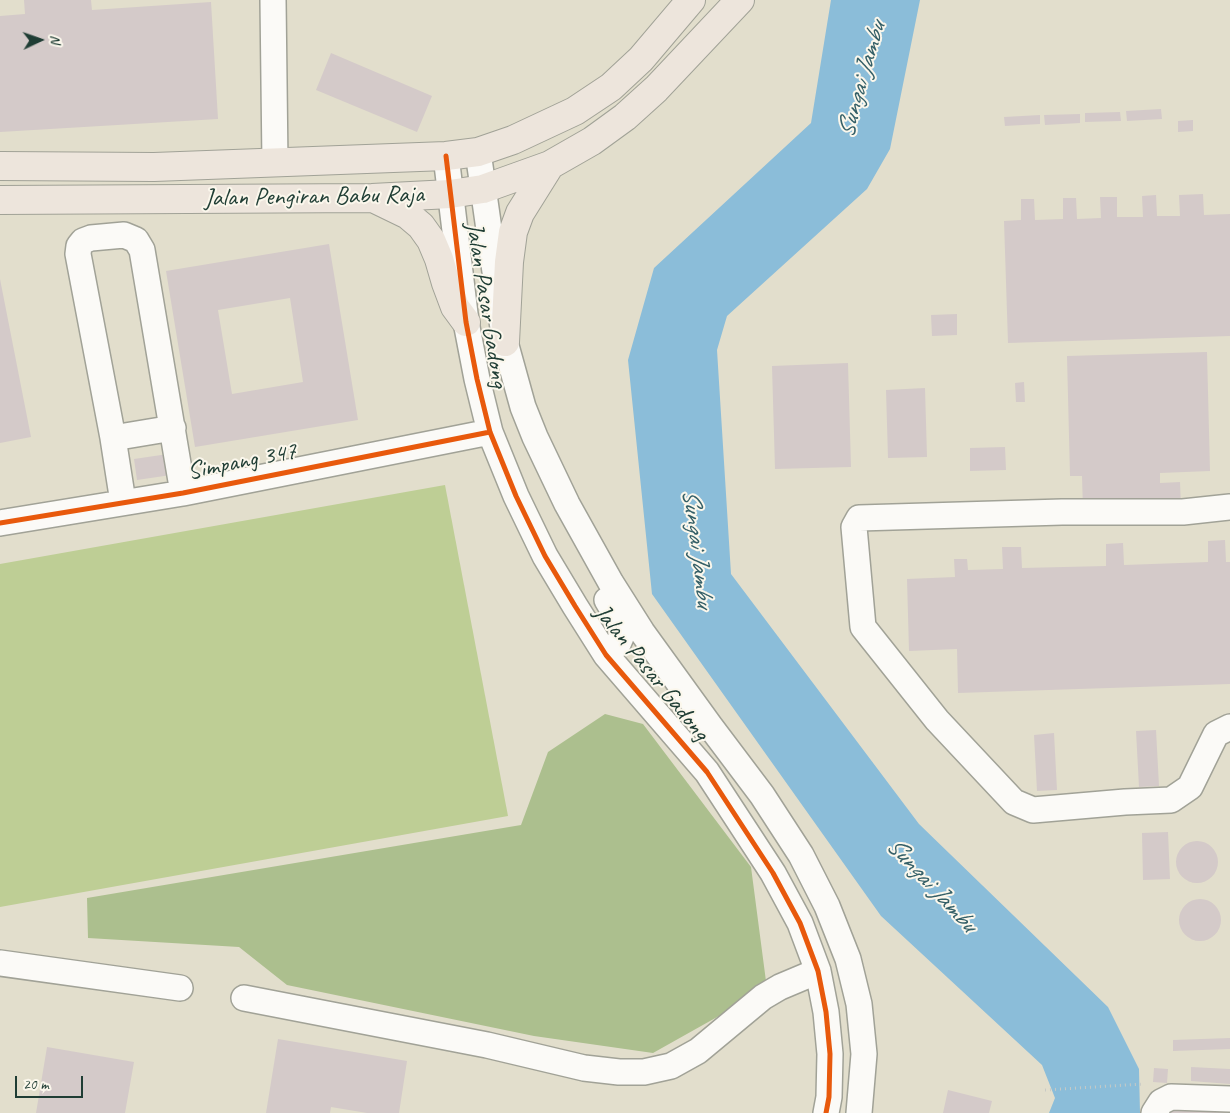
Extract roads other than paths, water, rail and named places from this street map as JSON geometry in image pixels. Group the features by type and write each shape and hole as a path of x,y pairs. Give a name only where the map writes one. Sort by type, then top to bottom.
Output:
{"main road":[{"name":"Jalan Pengiran Babu Raja","path":"0,166 154,167 446,156 478,152 513,140 575,111 612,87 642,59 690,0"},
{"name":"Jalan Pengiran Babu Raja","path":"0,200 372,198 450,194 483,189 550,165 592,141 625,117 656,89 740,0"},
{"path":"505,342 509,262 513,232 520,212 550,165"},
{"path":"372,198 408,215 421,226 431,240 439,259 455,307 466,322"}],"street":[{"path":"273,0 275,163"},
{"name":"Jalan Pasar Gadong","path":"478,152 505,342 523,407 567,504 611,583 642,632 762,795 801,855 827,906 848,959 859,1004 864,1054 859,1113"},
{"name":"Jalan Pasar Gadong","path":"446,156 466,322 490,432 516,496 545,556 575,606 606,655 707,772 773,873 800,923 818,972 826,1012 830,1054 829,1097 826,1113"},
{"path":"123,502 113,438 78,254 79,246 83,241 91,238 124,235 136,240 142,250 183,493"},
{"path":"113,438 173,428"},
{"name":"Simpang 347","path":"0,523 183,493 490,432"},
{"path":"535,437 543,479 578,554 618,616 621,637 618,644 606,655"},
{"path":"1230,508 1183,512 1062,512 859,518 854,527 863,627 937,720 1014,802 1033,810 1171,800 1190,787 1216,734 1230,726"},
{"path":"0,963 180,988"},
{"path":"244,998 487,1045 584,1068 619,1072 644,1072 671,1066 698,1052 763,997 780,987 818,972"},
{"path":"1154,1113 1161,1102 1171,1097 1230,1099"}],"water":[{"name":"Sungai Jambu","path":"831,0 920,0 890,149 867,189 727,316 717,350 731,574 919,824 1108,1007 1139,1069 1140,1113 1049,1113 1055,1098 1042,1065 881,916 652,594 628,360 654,268 811,123"}]}
